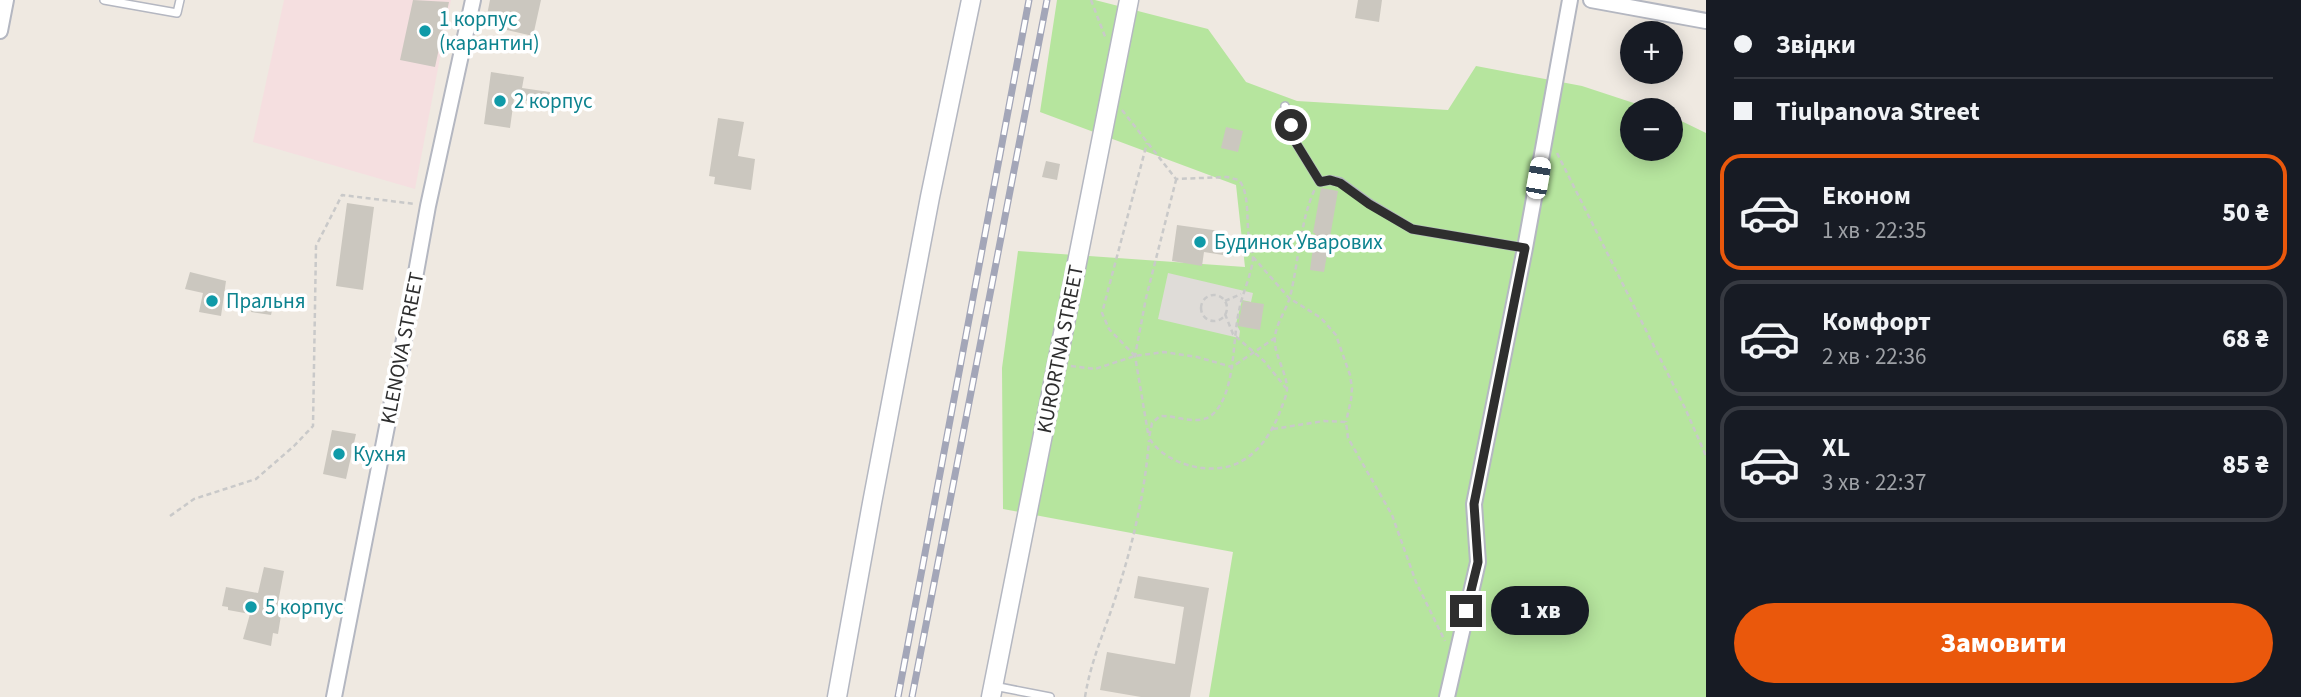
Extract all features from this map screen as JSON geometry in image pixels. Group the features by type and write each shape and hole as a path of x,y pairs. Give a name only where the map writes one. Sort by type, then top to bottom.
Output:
{"street":[{"path":"0,31 6,0"},
{"name":"KLENOVA STREET","path":"334,697 428,206 473,0"},
{"path":"837,697 927,210 971,0"},
{"name":"KURORTNA STREET","path":"992,692 1129,0"},
{"path":"1447,697 1478,562 1474,504 1525,248 1570,0"},
{"path":"1593,0 1706,21"}],"lane":[{"path":"104,0 177,13 180,0"},
{"path":"1285,106 1296,143 1320,182 1330,180 1340,183 1412,229 1525,248"},
{"path":"992,692 1050,697"}],"path":[{"path":"1091,0 1103,34 1118,60"},
{"path":"1111,96 1177,179"},
{"path":"1546,131 1685,408 1706,456"},
{"path":"1135,356 1109,328 1102,313 1147,142"},
{"path":"1177,179 1227,177 1239,180 1244,188 1253,257 1289,298 1321,318 1336,335 1352,388 1346,422 1348,438 1392,515 1416,582 1454,660"},
{"path":"1177,179 1146,298 1135,356 1149,438 1159,451 1169,457 1198,468 1216,470 1231,467 1244,460 1261,445 1273,429 1288,390 1275,338 1289,298 1309,204 1320,182"},
{"path":"170,516 194,499 256,479 313,426 316,246 342,195 428,206"},
{"path":"1085,697 1092,662 1116,596 1137,517 1152,423 1160,416 1198,420 1213,414 1221,403 1232,367 1233,334 1253,257"},
{"path":"1225,314 1215,321 1207,320 1200,305 1205,297 1214,294 1225,301 1225,314 1233,334 1255,351 1288,390"},
{"path":"1225,301 1242,294"},
{"path":"1232,367 1275,338"},
{"path":"1058,364 1095,369 1157,352 1181,353 1232,367"},
{"path":"1273,429 1324,421 1346,422"}],"shaded area":[{"path":"284,0 451,0 415,189 253,142"},
{"path":"1168,273 1253,293 1251,302 1242,300 1236,324 1240,331 1239,338 1158,319"}],"green space":[{"path":"1057,0 1095,0 1208,29 1246,82 1297,101 1448,110 1476,66 1582,86 1620,98 1620,161 1683,161 1683,122 1706,133 1706,697 1209,697 1233,552 1003,509 1002,368 1018,251 1245,267 1236,185 1040,112"}],"building":[{"name":"1 корпус (карантин)","path":"413,0 449,2 435,67 400,60"},
{"path":"490,0 541,0 533,36 485,25"},
{"path":"1358,0 1382,0 1379,22 1355,18"},
{"name":"2 корпус","path":"491,72 524,77 522,88 550,92 548,104 514,99 510,128 484,124"},
{"path":"718,118 744,122 738,156 755,159 751,190 714,184 715,177 709,176"},
{"path":"1226,127 1243,131 1238,152 1221,148"},
{"path":"1046,161 1060,164 1057,180 1042,177"},
{"path":"1321,188 1338,191 1324,272 1310,270"},
{"path":"347,203 374,207 363,290 336,286"},
{"name":"Будинок Уварових","path":"1177,225 1227,232 1223,255 1204,252 1202,266 1172,261"},
{"name":"Пральня","path":"190,272 226,281 221,316 199,312 203,293 185,289"},
{"path":"253,298 274,302 271,315 251,312"},
{"path":"1243,301 1264,304 1260,330 1238,326"},
{"name":"Кухня","path":"332,430 356,434 346,479 323,474"},
{"name":"5 корпус","path":"264,567 284,571 277,608 282,609 278,634 273,633 271,646 243,639 250,614 228,610 228,607 222,606 226,587 258,593"},
{"path":"1138,576 1209,588 1190,697 1141,697 1100,690 1107,652 1175,664 1184,607 1134,598"}],"railway":[{"path":"898,697 1029,0"},
{"path":"912,697 1047,0"}],"place":[{"name":"1 корпус (карантин)","path":"425,31"},
{"name":"2 корпус","path":"500,101"},
{"name":"Будинок Уварових","path":"1200,242"},
{"name":"Пральня","path":"212,301"},
{"name":"Кухня","path":"339,454"},
{"name":"5 корпус","path":"251,607"}],"route":[{"path":"1291,125 1296,143 1320,182 1330,180 1340,183 1412,229 1525,248 1474,504 1479,552 1466,611"}]}
